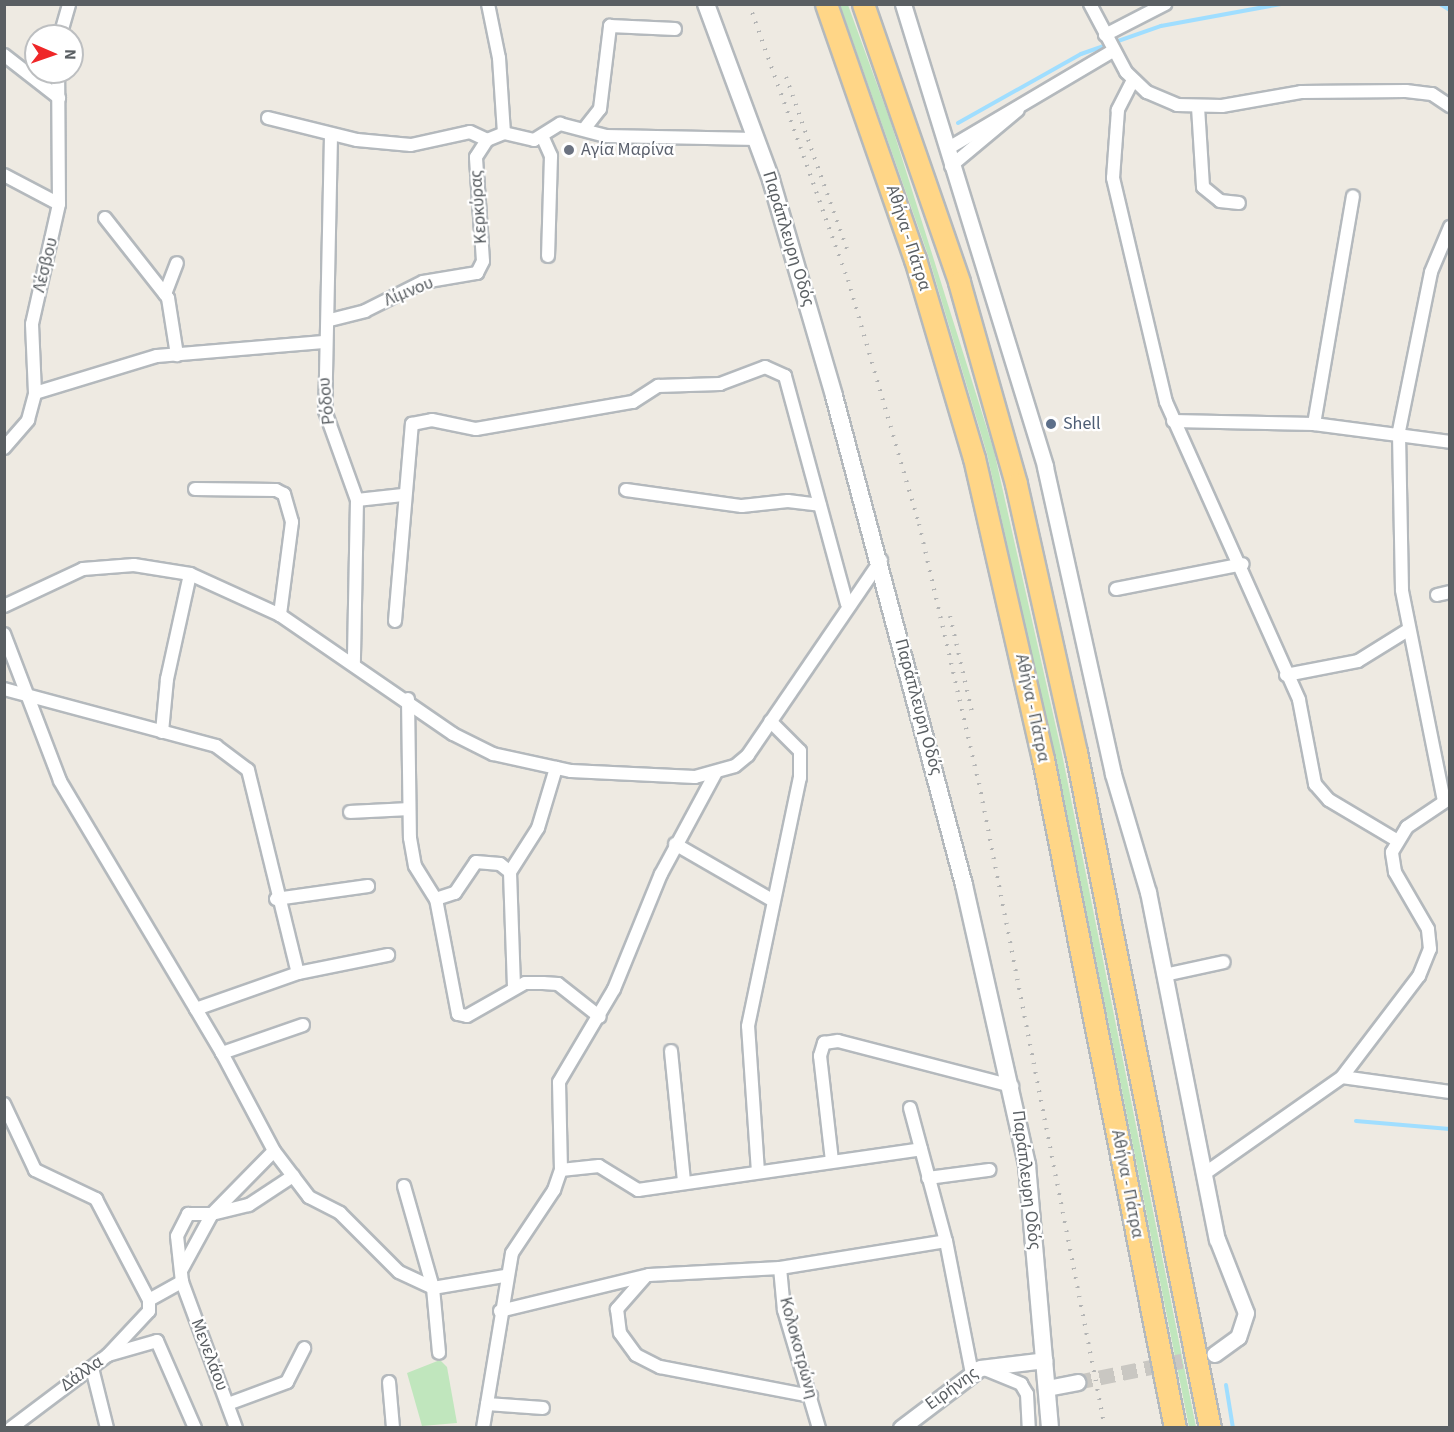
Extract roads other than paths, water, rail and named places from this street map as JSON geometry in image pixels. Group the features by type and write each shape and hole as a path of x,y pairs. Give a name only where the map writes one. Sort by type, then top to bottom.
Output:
{"highway":[{"name":"Αθήνα - Πάτρα","path":"826,4 926,292 982,490 1043,759 1175,1428"},
{"name":"Αθήνα - Πάτρα","path":"863,4 959,282 1016,484 1074,741 1210,1428"}],"main road":[{"name":"Παράπλευρη Οδός","path":"706,4 757,139 881,560 1012,1086 1027,1165 1050,1428"}],"street":[{"path":"63,24 69,4"},
{"path":"488,4 504,133"},
{"path":"903,4 1045,466 1113,774 1144,873 1217,1239 1246,1317 1234,1343 1215,1354"},
{"path":"1090,4 1113,51 1133,80 1161,99 1198,107 1301,92 1406,91 1432,94 1449,106"},
{"path":"1105,35 1165,4"},
{"path":"585,129 600,109 610,26 675,29"},
{"path":"951,166 1018,109 1113,51"},
{"path":"4,55 59,98"},
{"path":"1133,80 1118,110 1113,178 1156,368 1173,421 1243,564 1286,675 1302,707 1315,784 1329,800 1396,840"},
{"name":"Λέσβου","path":"4,448 28,420 35,393 32,324 58,204 58,84"},
{"path":"1198,107 1203,187 1220,201 1239,203"},
{"path":"947,148 979,125 1018,109"},
{"path":"268,118 331,136 411,145 470,132 488,140 504,133 543,138 560,124 606,136 757,139"},
{"name":"Ρόδου","path":"331,136 330,320 323,342 330,435 357,500 354,663"},
{"path":"543,138 551,156 548,256"},
{"name":"Κερκύρας","path":"483,261 476,157 488,140"},
{"path":"4,175 58,204"},
{"path":"1314,424 1353,196"},
{"path":"105,218 165,294 177,355"},
{"path":"1204,1174 1342,1077 1419,976 1430,949 1425,920 1395,872 1396,840 1447,799 1408,630 1402,590 1400,431 1427,290 1449,227"},
{"name":"Λίμνου","path":"330,320 365,311 423,282 477,273 483,261"},
{"path":"165,294 177,263"},
{"path":"35,393 128,363 177,355 323,342"},
{"path":"395,621 403,495 416,421 476,429 633,402 658,386 720,384 765,367 784,376 847,604"},
{"path":"1173,421 1314,424 1400,431 1449,442"},
{"path":"195,489 276,489 284,495 292,522 280,615"},
{"path":"626,490 742,506 788,501 820,505"},
{"path":"357,500 403,495"},
{"path":"4,606 83,569 134,565 190,574 280,615 408,699 472,745 556,768 678,778 715,774 748,755 847,604 881,560"},
{"path":"1116,589 1243,564"},
{"path":"162,732 167,679 190,574"},
{"path":"1286,675 1358,661 1408,630"},
{"path":"4,634 73,806 222,1053 273,1151 309,1197 340,1213 399,1272 434,1287 505,1276"},
{"path":"4,689 216,746 248,770 276,899 298,973"},
{"path":"408,699 409,809 415,866 436,899 458,1014 467,1016 514,987 558,984 600,1017"},
{"path":"758,1172 746,1052 772,900 800,762 792,740 770,721"},
{"path":"514,987 510,872 538,828 556,768"},
{"path":"483,1428 505,1276 512,1253 554,1190 561,1170 559,1082 600,1017 635,948 675,843 715,774"},
{"path":"350,812 409,809"},
{"path":"675,843 772,900"},
{"path":"436,899 455,893 476,862 500,864 510,872"},
{"path":"276,899 368,886"},
{"path":"196,1009 298,973 388,956"},
{"path":"1164,975 1224,962"},
{"path":"222,1053 303,1025"},
{"path":"832,1161 820,1068 824,1043 838,1041 1012,1086"},
{"path":"671,1051 684,1182"},
{"path":"1342,1077 1449,1092"},
{"path":"4,1104 35,1170 96,1199 148,1300 149,1311 108,1356"},
{"path":"910,1108 946,1241 976,1370 1021,1384 1027,1394 1029,1428"},
{"path":"561,1170 599,1166 638,1190 921,1149"},
{"path":"182,1269 212,1214 273,1151"},
{"path":"928,1179 989,1170"},
{"path":"148,1300 182,1282 182,1269 175,1252 181,1221 193,1211 212,1214 249,1205 293,1176"},
{"path":"404,1186 434,1287 439,1353"},
{"path":"500,1311 649,1275 780,1268 946,1241"},
{"name":"Κολοκοτρώνη","path":"780,1268 784,1310 819,1428"},
{"path":"649,1275 617,1309 620,1333 636,1355 660,1367 811,1396"},
{"name":"Μενελάου","path":"182,1282 236,1428"},
{"name":"Δάλλα","path":"11,1428 108,1356 162,1343 195,1428"},
{"path":"228,1404 287,1382 304,1348"},
{"name":"Ειρήνης","path":"901,1428 976,1370 1044,1360"},
{"path":"92,1368 106,1428"},
{"path":"389,1382 393,1428"},
{"path":"1047,1388 1077,1382"},
{"path":"487,1404 543,1408"}],"waterway":[{"path":"958,123 1081,54 1161,26 1281,4"},
{"path":"1440,4 1450,10"},
{"path":"1356,1121 1450,1129"},
{"path":"1226,1385 1233,1428"}],"tunnel":[{"path":"1077,1382 1206,1356"}],"railway":[{"path":"749,4 848,280 919,524 979,783 1105,1428"},
{"path":"786,77 849,255"},
{"path":"950,616 972,712"}],"place":[{"name":"Αγία Μαρίνα","path":"569,150"},
{"name":"Shell","path":"1051,424"}]}
